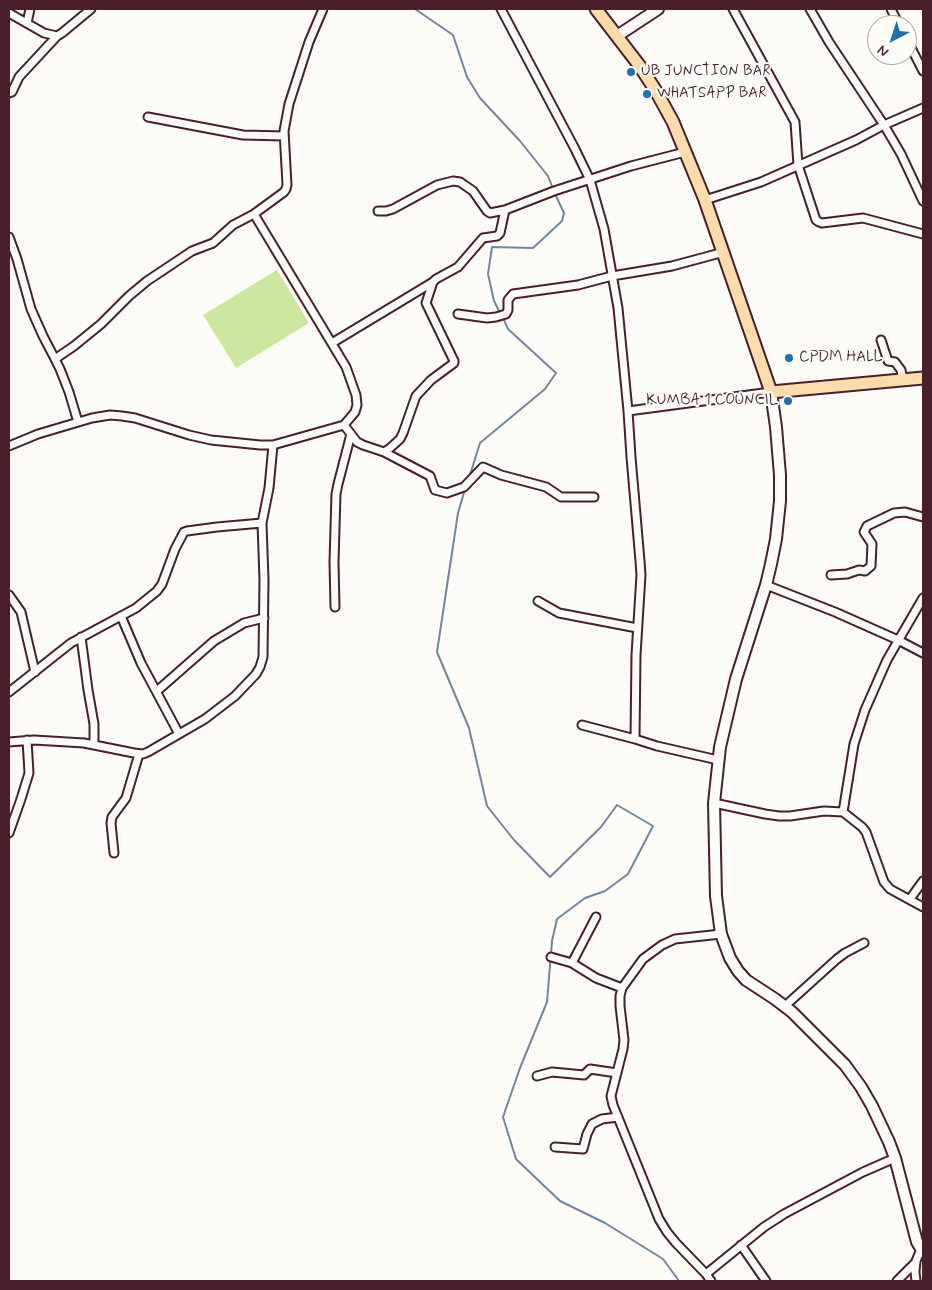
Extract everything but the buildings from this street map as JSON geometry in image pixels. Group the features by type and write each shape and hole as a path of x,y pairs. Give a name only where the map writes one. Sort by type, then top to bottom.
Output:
{"main road":[{"path":"596,9 656,91 673,122 724,252 771,392 923,378"}],"street":[{"path":"27,23 30,9"},
{"path":"9,93 12,92 19,77 57,36 90,9"},
{"path":"55,358 74,346 101,324 147,281 192,252 213,243 233,225 254,214 284,192 287,185 284,131 291,97 309,42 323,9"},
{"path":"501,9 590,180 604,229 618,308 640,560 635,739"},
{"path":"617,36 658,9"},
{"path":"733,9 794,122 798,165 814,215 819,222 863,218 923,234"},
{"path":"810,9 829,42 884,125 901,154 923,201"},
{"path":"9,13 44,33 57,36"},
{"path":"917,59 923,71"},
{"path":"705,200 761,182 923,108"},
{"path":"148,117 243,135 284,136"},
{"path":"378,211 393,209 437,184 454,181 460,182 473,191 489,212 504,210 554,191 631,166 686,152"},
{"path":"332,343 458,267 483,238 497,236 500,233 504,210"},
{"path":"9,446 38,434 110,415 144,421 211,440 260,445 273,445 344,425 355,412 357,405 356,395 346,367 254,214"},
{"path":"9,237 17,259 30,309 42,336 55,358 69,392 78,422"},
{"path":"458,314 487,318 496,317 506,314 508,300 513,294 578,285 612,276 672,266 724,252"},
{"path":"384,452 390,449 403,433 416,396 431,380 454,363 426,303 433,282"},
{"path":"881,340 888,361 895,362 901,370 903,380"},
{"path":"628,411 771,392 776,426 780,502 776,539 766,585 736,679 718,760 714,803 716,896 721,934 730,958 738,971 746,980 785,1006 845,1065 861,1087 875,1113 895,1158 917,1242 922,1251 916,1261 897,1281"},
{"path":"344,425 358,442 363,445 384,452 430,476 435,490 447,493 464,487 483,466 501,474 546,487 561,497 594,497"},
{"path":"334,607 336,494 351,434"},
{"path":"9,742 27,740 84,743 139,754 148,752 212,714 235,696 256,674 263,657 264,580 262,523 270,488 273,445"},
{"path":"831,575 847,574 859,570 865,571 870,566 872,544 864,532 867,526 894,513 905,512 923,517"},
{"path":"9,692 71,643 136,608 160,588 175,549 184,532 262,523"},
{"path":"766,585 835,612 923,653"},
{"path":"9,595 21,612 35,672"},
{"path":"843,812 854,744 871,695 887,660 923,598"},
{"path":"538,601 559,613 637,628"},
{"path":"121,616 140,663 179,734"},
{"path":"157,691 214,641 244,623 264,618"},
{"path":"81,637 94,724 94,744"},
{"path":"582,725 657,746 718,760"},
{"path":"9,833 22,799 29,773 27,740"},
{"path":"114,853 110,823 112,817 126,798 139,754"},
{"path":"714,803 779,816 824,811 843,812 866,832 884,882 890,888 923,907"},
{"path":"910,899 923,881"},
{"path":"572,963 596,917"},
{"path":"712,1281 676,1243 659,1218 611,1096 624,1040 620,1006 622,988 643,959 662,945 675,939 721,934"},
{"path":"785,1006 837,959 864,942"},
{"path":"551,957 572,963 596,978 622,988"},
{"path":"537,1076 552,1072 584,1075 590,1069 617,1073"},
{"path":"555,1147 583,1148 592,1124 602,1119 618,1117"},
{"path":"706,1274 741,1245 784,1214 863,1172 895,1158"},
{"path":"741,1245 766,1281"},
{"path":"916,1261 916,1281"},
{"path":"909,1281 915,1272"}],"green space":[{"path":"277,270 309,323 236,368 203,315"}],"waterway":[{"path":"415,9 453,35 467,77 480,98 520,141 548,176 553,189"},
{"path":"500,313 494,301 488,274 492,247 533,248 562,221 564,213 555,194"},
{"path":"469,478 480,443 545,389 556,373 508,329 503,318"},
{"path":"465,489 458,513 437,652 469,728 487,806 514,840 550,877 601,827 617,805 653,826 628,874 605,891 585,898 557,919 552,941 547,1002 520,1068 503,1117 516,1159 560,1201 605,1223 663,1259 679,1281"}],"place":[{"name":"UB JUNCTION BAR","path":"631,72"},
{"name":"WHATSAPP BAR","path":"647,94"},
{"name":"CPDM HALL","path":"789,358"},
{"name":"KUMBA 1 COUNCIL","path":"788,401"}]}
